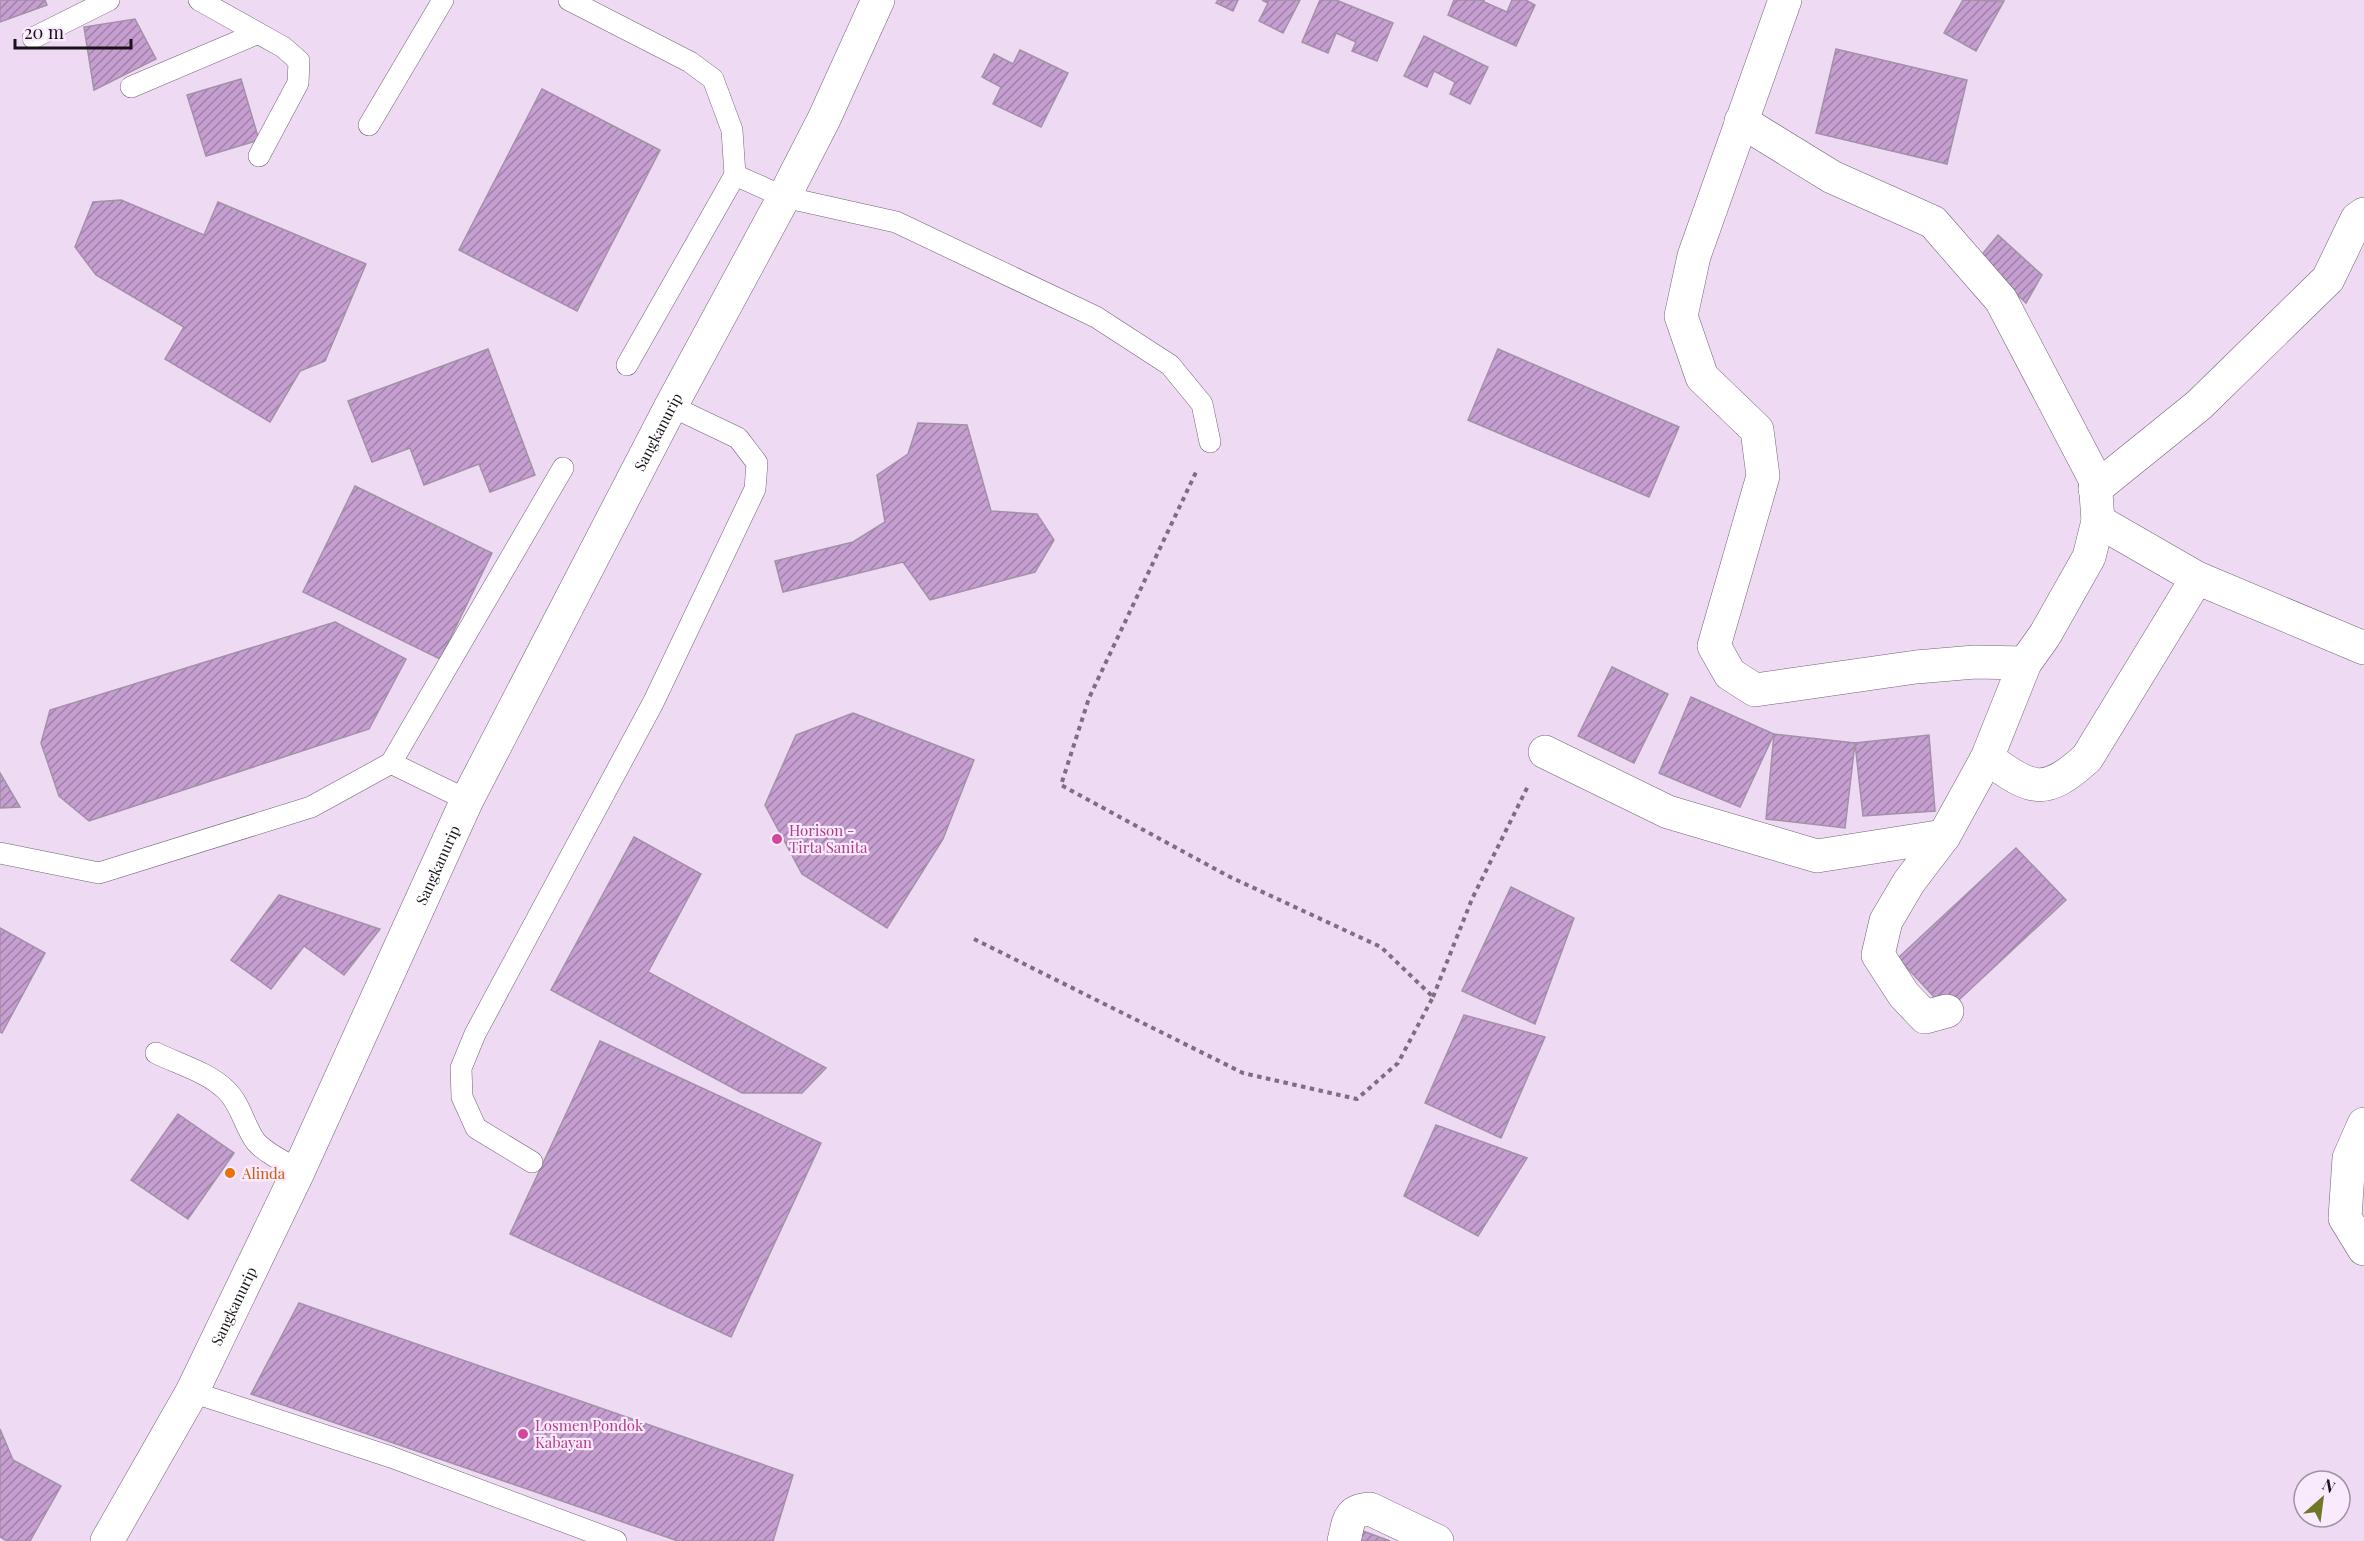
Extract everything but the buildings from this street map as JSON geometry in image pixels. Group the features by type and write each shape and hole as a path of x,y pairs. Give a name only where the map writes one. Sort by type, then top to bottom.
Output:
{"street":[{"name":"Sangkanurip","path":"107,1541 192,1392 299,1170 467,800 671,406 784,197 824,119 878,0"},
{"path":"1785,0 1694,256 1681,316 1702,377 1757,430 1763,476 1714,646 1730,674 1755,690 1916,667 1975,662 2025,663"},
{"path":"1741,121 1832,177 1933,222 2001,300 2095,479 2098,521 2089,557 2045,635 2025,663 1987,758 1944,836 1908,882 1886,921 1878,955 1904,995 1925,1017 1947,1011"},
{"path":"2095,489 2199,405 2328,279 2357,219 2364,214"},
{"path":"2098,521 2197,579 2364,648"},
{"path":"1987,758 2017,779 2044,786 2068,775 2087,758 2197,579"},
{"path":"1545,752 1668,812 1817,856 1944,836"},
{"path":"2364,1124 2349,1158 2345,1218 2364,1249"},
{"path":"1344,1541 1351,1516 1359,1509 1370,1509 1437,1541"}],"lane":[{"path":"33,38 109,0"},
{"path":"198,0 282,47 299,60 298,83 259,156"},
{"path":"369,125 443,0"},
{"path":"569,0 690,62 713,79 732,130 735,175 627,365"},
{"path":"131,87 256,33"},
{"path":"735,175 784,197 896,222 1096,317 1170,365 1202,404 1210,442"},
{"path":"532,1162 476,1128 462,1097 461,1068 475,1034 653,704 755,489 757,463 738,438 671,406"},
{"path":"0,853 99,873 310,807 391,763 563,468"},
{"path":"391,763 467,800"},
{"path":"156,1053 226,1089 256,1141 269,1153 299,1170"},
{"path":"192,1392 391,1457 616,1541"}],"path":[{"path":"1210,442 1089,698 1061,785 1228,876 1381,947 1433,997"},
{"path":"974,939 1243,1073 1357,1099 1398,1063 1433,997 1472,899 1545,752"}],"place":[{"name":"Horison - Tirta Sanita","path":"777,839"},
{"name":"Alinda","path":"230,1173"},
{"name":"Losmen Pondok Kabayan","path":"523,1434"}]}
